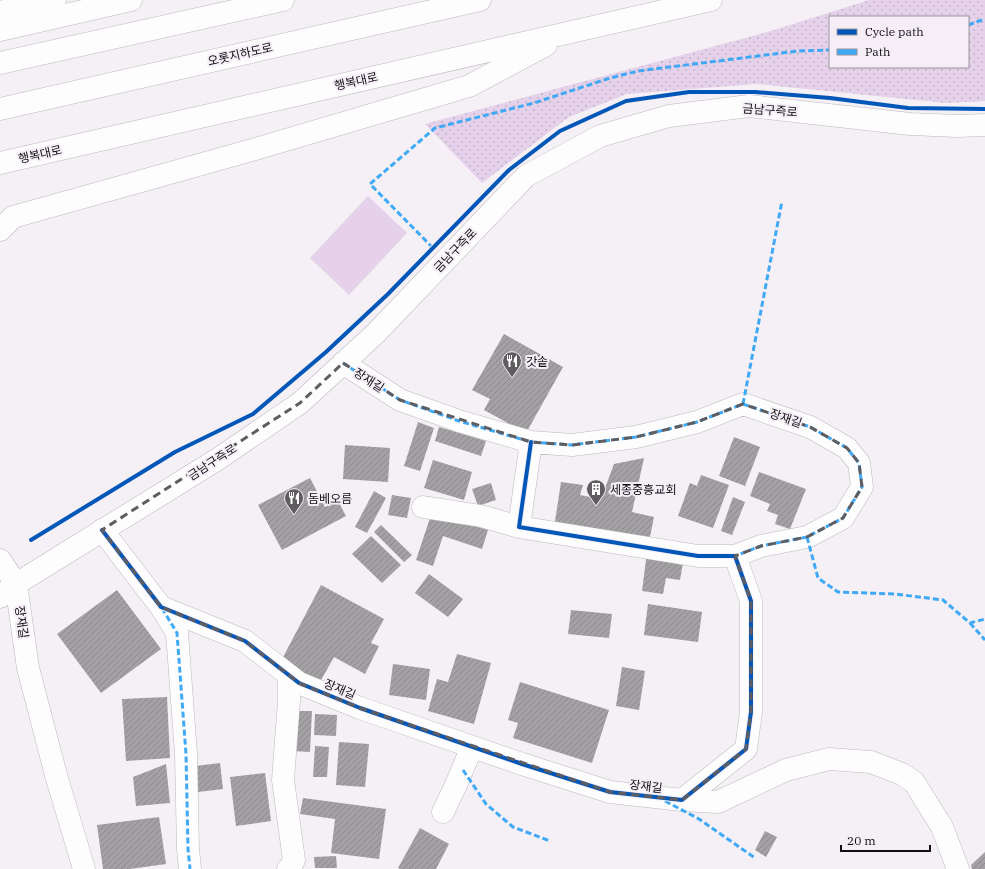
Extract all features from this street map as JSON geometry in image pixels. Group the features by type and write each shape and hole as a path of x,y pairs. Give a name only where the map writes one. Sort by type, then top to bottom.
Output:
{"main road":[{"path":"0,12 55,0"},
{"path":"0,30 131,0"},
{"path":"0,63 284,0"},
{"name":"오롯지하도로","path":"0,109 480,0"},
{"name":"행복대로","path":"0,163 711,0"},
{"path":"0,230 13,217 252,150 470,86 571,31"},
{"name":"금남구즉로","path":"8,591 102,530 218,459 300,404 376,333 526,176 600,136 669,116 749,106 910,124 957,126 985,125"},
{"name":"장재길","path":"343,363 400,400 459,421 531,442 572,445 636,437 697,422 743,404 810,427 847,448 859,463 862,487 843,518 807,537 760,546 735,556 698,556 519,527 481,516 423,507"},
{"path":"519,527 531,442"},
{"path":"102,530 161,607 177,633 186,754 188,849 190,869"},
{"path":"682,800 746,749 751,712 751,601 735,556"},
{"path":"0,560 8,591"},
{"name":"장재길","path":"8,591 56,775 84,869"},
{"name":"장재길","path":"161,607 245,641 299,683 360,708 522,764 610,792 682,800 718,802 786,770 829,759 872,762 902,774 914,782 942,827 958,869"},
{"path":"288,869 294,860 283,780 289,702 289,676"},
{"path":"443,812 472,747"}],"highlighted area":[{"path":"343,363 400,400 531,442 572,445 636,437 697,422 743,404 810,427 847,448 859,463 862,487 843,518 807,537 761,546 735,556 751,601 751,712 746,749 682,800 610,792 360,708 299,683 245,641 161,607 102,530 300,403"}],"shaded area":[{"path":"869,0 985,0 985,101 946,103 757,84 627,94 569,117 482,183 425,124 771,31"},
{"path":"368,196 407,233 349,295 310,258"}],"building":[{"path":"504,334 563,367 526,433 484,410 490,399 472,390"},
{"path":"418,422 434,428 420,471 404,466"},
{"path":"439,427 486,441 481,456 435,441"},
{"path":"734,437 760,447 745,486 719,476"},
{"path":"345,445 390,448 388,482 343,479"},
{"name":"세종중흥교회","path":"644,458 632,512 654,517 649,542 554,528 561,482 583,485 580,495 601,499 614,464"},
{"path":"433,460 472,472 464,500 424,488"},
{"path":"759,472 806,489 790,529 775,524 778,515 767,511 770,504 750,496"},
{"path":"701,475 729,485 713,528 678,516 690,483 697,486"},
{"path":"310,478 325,507 338,501 346,516 282,550 258,505"},
{"path":"491,483 496,500 478,506 472,489"},
{"path":"374,491 386,498 367,533 355,527"},
{"path":"392,495 411,498 407,518 388,515"},
{"path":"733,497 745,502 732,535 721,531"},
{"path":"432,512 488,530 482,549 443,536 433,566 416,560"},
{"path":"381,525 412,555 404,562 374,532"},
{"path":"371,536 401,565 382,583 352,554"},
{"path":"647,552 684,557 680,580 666,578 663,594 642,591"},
{"path":"429,574 463,599 448,617 415,593"},
{"path":"321,585 384,619 371,643 379,646 365,674 334,657 320,682 281,661"},
{"path":"117,590 161,649 101,693 57,634"},
{"path":"648,604 702,612 698,642 644,635"},
{"path":"571,610 612,614 609,638 568,634"},
{"path":"457,654 491,663 474,724 428,711 437,679 448,682"},
{"path":"393,664 430,669 426,700 389,695"},
{"path":"622,667 645,671 639,710 616,706"},
{"path":"520,682 609,710 592,763 513,738 518,723 508,720"},
{"path":"167,697 170,758 126,761 122,699"},
{"path":"293,711 312,711 310,752 292,751"},
{"path":"315,714 337,715 336,736 314,735"},
{"path":"339,742 369,744 365,787 336,785"},
{"path":"315,746 329,747 327,777 313,777"},
{"path":"220,763 223,789 198,792 195,766"},
{"path":"166,764 170,803 136,806 133,777"},
{"path":"265,773 271,821 236,826 230,777"},
{"path":"303,798 386,809 379,859 331,853 335,819 300,814"},
{"path":"159,817 166,864 130,869 103,869 97,825"},
{"path":"420,828 449,844 436,869 398,868"},
{"path":"765,831 777,837 766,857 755,850"},
{"path":"985,852 985,869 972,869 971,865"},
{"path":"336,856 337,868 315,868 314,857"}],"marked path":[{"path":"969,25 985,19"},
{"path":"433,248 370,184 435,128 534,103 610,78 638,71 798,51 829,50"},
{"path":"743,404 782,201"},
{"path":"343,363 400,400 459,421 531,442 572,445 636,437 697,422 743,404 810,427 847,448 859,463 862,487 843,518 807,537 761,546 735,556"},
{"path":"807,537 818,578 838,592 895,594 943,600 970,623 985,619"},
{"path":"162,608 177,633 186,754 188,849 190,869"},
{"path":"970,623 985,640"},
{"path":"463,770 486,804 513,827 550,841"},
{"path":"665,801 699,819 755,858"}],"cycle path":[{"path":"31,540 175,452 253,414 326,352 388,294 509,170 560,131 626,101 689,92 755,92 830,98 908,108 985,109"},
{"path":"102,530 161,607 245,641 299,683 360,708 522,764 610,792 682,800 746,749 751,712 751,601 735,556 698,556 519,527 531,442"}],"place":[{"name":"갓솥","path":"512,378"},
{"name":"세종중흥교회","path":"596,506"},
{"name":"돔베오름","path":"294,515"}]}
